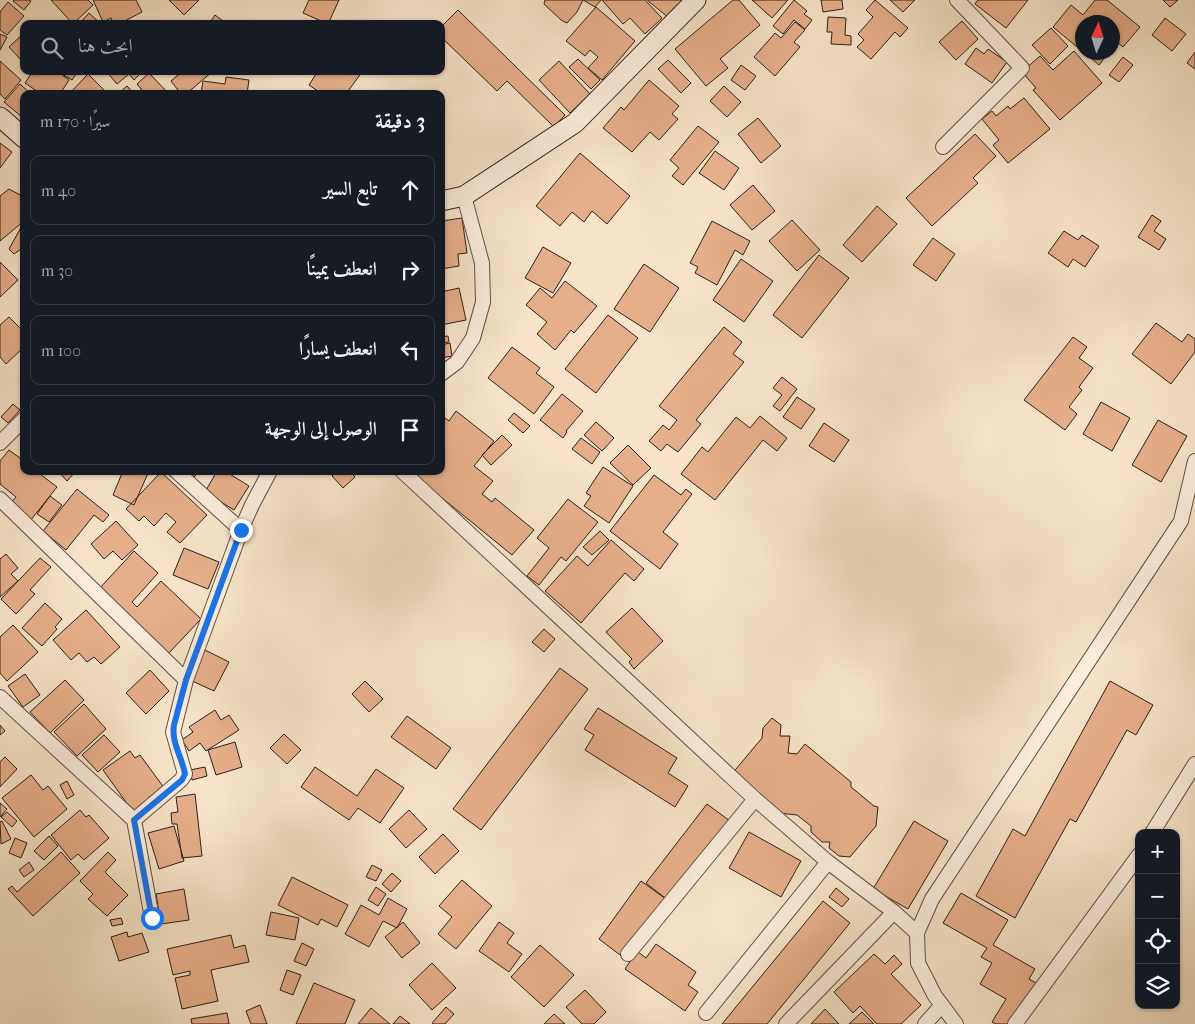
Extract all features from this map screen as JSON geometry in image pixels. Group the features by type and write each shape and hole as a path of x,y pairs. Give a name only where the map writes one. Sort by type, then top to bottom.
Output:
{"street":[{"path":"445,200 464,196 576,123 696,0"},
{"path":"943,147 1022,68 957,0"},
{"path":"0,117 20,134"},
{"path":"445,371 457,362 473,338 484,302 482,262 464,196"},
{"path":"0,443 20,422"},
{"path":"956,1024 942,1005 918,962 917,933 932,900 1181,521 1194,465"},
{"path":"180,475 241,530"},
{"path":"134,820 182,780 185,774 173,732 186,680 241,530 268,475"},
{"path":"406,475 755,799 828,862 894,912 917,933"},
{"path":"0,499 186,680"},
{"path":"0,697 134,820 152,918"},
{"path":"1154,829 1195,764"},
{"path":"628,954 755,799"},
{"path":"1015,1024 1135,860"},
{"path":"706,1013 828,862"},
{"path":"786,1024 894,912"},
{"path":"926,1024 942,1005"}],"building":[{"path":"14,0 29,0 31,1 24,10"},
{"path":"51,0 88,0 93,5 77,20 69,20"},
{"path":"93,0 136,0 142,12 127,20 112,20 111,18 102,20"},
{"path":"169,0 199,0 184,15"},
{"path":"309,0 339,0 330,20 319,20 303,13"},
{"path":"545,0 583,0 577,12 567,23 561,20 544,4"},
{"path":"583,0 601,0 595,7"},
{"path":"602,0 645,0 662,18 645,34 630,18 623,24"},
{"path":"647,0 684,0 669,18"},
{"path":"733,0 739,0 760,25 720,59 728,68 706,86 675,49"},
{"path":"752,0 788,0 772,18"},
{"path":"794,0 807,11 804,14 812,20 805,29 794,20 783,34 773,26"},
{"path":"821,0 842,0 843,9 823,12"},
{"path":"875,0 908,28 900,37 895,32 871,59 857,47 864,40 858,34 873,17 866,10"},
{"path":"890,0 915,0 903,12"},
{"path":"978,0 1028,0 1006,28 975,4"},
{"path":"1095,0 1107,0 1140,27 1123,47 1120,44 1120,15 1083,15"},
{"path":"1163,0 1178,0 1170,7"},
{"path":"8,2 24,16 7,35 0,30 0,12"},
{"path":"1071,5 1083,15 1075,15 1075,45 1053,27"},
{"path":"596,7 635,41 602,80 588,68 598,57 590,50 585,56 566,41"},
{"path":"458,10 565,115 554,127 507,81 497,91 445,41 445,23"},
{"path":"89,13 97,20 83,20"},
{"path":"215,15 222,20 212,20"},
{"path":"828,17 846,18 845,35 851,36 851,45 831,44 832,32 827,32"},
{"path":"1165,18 1186,34 1172,51 1152,35"},
{"path":"962,21 978,39 956,60 939,42"},
{"path":"795,22 805,30 794,42 800,47 775,76 754,57 775,33 781,38"},
{"path":"1051,28 1068,46 1050,64 1032,45"},
{"path":"0,34 7,37 0,50"},
{"path":"20,37 20,59 9,47"},
{"path":"976,48 984,54 988,49 1007,62 992,83 965,64"},
{"path":"1074,51 1075,60 1082,60 1102,83 1060,120 1033,90 1036,88 1022,72 1040,56 1053,70"},
{"path":"1195,52 1195,69 1187,63"},
{"path":"1123,57 1133,65 1119,82 1109,75"},
{"path":"578,59 600,80 591,89 569,67"},
{"path":"668,60 691,83 681,93 658,69"},
{"path":"1093,60 1103,60 1099,65"},
{"path":"0,61 21,80 5,99 0,94"},
{"path":"559,61 590,94 570,113 539,80"},
{"path":"741,65 756,76 745,90 731,80"},
{"path":"30,75 62,75 69,80 63,90 35,90 25,83"},
{"path":"64,75 75,75 72,80"},
{"path":"89,75 104,90 73,90"},
{"path":"109,75 128,75 117,84"},
{"path":"130,75 139,75 134,80"},
{"path":"147,75 151,75 165,90 142,90 137,84"},
{"path":"178,75 208,75 191,90 178,90 171,81"},
{"path":"315,75 360,75 349,90 316,90 309,85"},
{"path":"226,77 249,80 248,90 202,90 203,81 225,84"},
{"path":"649,80 679,106 672,114 678,119 659,140 650,132 632,152 603,128 621,107 624,110"},
{"path":"20,84 27,90 20,90 20,115 4,102"},
{"path":"127,86 130,90 122,90"},
{"path":"724,86 741,102 727,117 710,101"},
{"path":"1024,98 1050,129 1008,163 993,145 999,140 982,119 992,111 996,116 1008,106 1010,109"},
{"path":"758,118 781,146 761,163 738,134"},
{"path":"698,126 719,142 683,185 672,176 679,168 670,160"},
{"path":"975,134 996,156 973,178 978,183 932,226 906,198"},
{"path":"0,143 12,152 0,168"},
{"path":"715,151 739,168 724,190 699,173"},
{"path":"580,153 630,196 607,224 592,211 584,222 572,212 560,226 536,206"},
{"path":"753,185 775,211 752,230 730,205"},
{"path":"9,189 20,195 20,224 0,241 0,196"},
{"path":"877,206 897,224 862,262 843,245"},
{"path":"1152,215 1161,221 1154,231 1166,239 1159,250 1138,237"},
{"path":"462,218 467,253 458,254 459,266 445,268 445,220"},
{"path":"792,220 820,250 797,271 769,241"},
{"path":"712,221 750,241 743,255 735,250 717,285 695,273 698,267 690,263"},
{"path":"20,229 20,250 14,254 9,249"},
{"path":"1064,231 1078,240 1082,235 1099,246 1085,267 1073,259 1068,267 1048,253"},
{"path":"933,238 955,254 936,281 913,265"},
{"path":"543,247 571,263 553,293 525,278"},
{"path":"819,255 849,278 802,338 773,315"},
{"path":"741,259 773,281 744,322 713,300"},
{"path":"0,262 18,280 0,297"},
{"path":"644,264 679,288 650,332 614,309"},
{"path":"565,281 597,306 574,333 571,330 555,350 537,334 547,322 526,305 540,288 552,298"},
{"path":"459,288 466,320 445,324 445,291"},
{"path":"608,315 638,338 596,393 565,369"},
{"path":"9,317 20,328 20,351 6,364 0,357 0,325"},
{"path":"1156,323 1182,342 1188,334 1195,339 1195,352 1171,384 1132,354"},
{"path":"724,327 742,342 733,354 744,362 696,420 701,424 678,452 667,444 661,451 649,441 663,425 669,430 677,420 659,406"},
{"path":"445,336 448,336 449,342 445,342"},
{"path":"1073,337 1087,347 1079,358 1093,368 1079,387 1082,390 1069,407 1077,414 1065,430 1024,400"},
{"path":"450,343 452,356 445,357 445,344"},
{"path":"512,347 540,368 536,373 554,387 534,414 488,378"},
{"path":"782,377 797,389 780,411 773,406 782,395 773,388"},
{"path":"562,394 583,411 566,431 563,438 540,420"},
{"path":"797,397 815,409 801,429 783,417"},
{"path":"1101,402 1130,418 1112,451 1083,434"},
{"path":"13,404 20,410 8,423 1,417"},
{"path":"456,411 494,441 474,466 493,481 482,494 492,502 495,498 534,530 512,555 414,475 445,475 445,418 449,421"},
{"path":"514,413 530,426 523,433 508,420"},
{"path":"760,416 787,438 777,451 763,440 715,500 681,474 702,447 708,452 736,417 750,428"},
{"path":"1158,420 1187,436 1161,482 1132,465"},
{"path":"596,422 614,438 602,451 584,435"},
{"path":"824,423 849,440 834,462 809,446"},
{"path":"502,435 512,445 491,465 482,455"},
{"path":"581,438 600,452 592,464 572,449"},
{"path":"628,445 651,468 633,485 610,463"},
{"path":"9,450 20,458 20,475 41,475 57,487 30,521 9,505 16,497 0,484 0,461"},
{"path":"603,467 633,486 609,523 584,506 591,496 586,493"},
{"path":"62,475 72,475 67,481"},
{"path":"121,475 147,475 134,505 113,495"},
{"path":"158,475 164,475 207,515 180,543 167,532 176,522 166,513 154,526 144,516 139,521 126,509"},
{"path":"215,475 231,475 249,486 234,510 205,492"},
{"path":"353,475 355,477 343,488 332,476"},
{"path":"654,475 681,495 686,489 692,494 663,532 678,544 660,569 610,531"},
{"path":"77,489 109,515 103,522 94,515 66,550 43,531"},
{"path":"50,496 62,505 49,522 37,514"},
{"path":"568,499 598,522 566,561 561,557 539,585 527,576 549,548 537,538"},
{"path":"116,521 138,545 122,560 113,551 104,559 91,544"},
{"path":"600,531 609,540 592,555 583,547"},
{"path":"611,540 644,569 634,581 625,573 581,623 545,591 577,556 588,566"},
{"path":"184,548 219,562 208,589 173,575"},
{"path":"134,551 158,573 132,602 137,607 161,581 201,619 168,654 98,590"},
{"path":"6,554 18,568 11,574 18,581 0,597 0,559"},
{"path":"40,558 51,567 30,590 35,594 16,614 1,599"},
{"path":"45,603 62,619 55,627 57,629 42,646 22,628"},
{"path":"632,608 663,641 634,669 629,662 632,659 606,632"},
{"path":"86,610 120,647 101,664 94,657 87,662 79,653 71,660 53,640"},
{"path":"13,625 38,652 7,681 0,673 0,637"},
{"path":"544,629 555,639 544,652 532,642"},
{"path":"205,650 229,662 214,691 190,680"},
{"path":"560,668 588,689 481,830 453,809"},
{"path":"150,670 169,691 146,714 126,693"},
{"path":"25,674 40,695 23,707 8,686"},
{"path":"65,680 84,700 50,733 30,712"},
{"path":"365,681 383,699 369,712 352,694"},
{"path":"1110,681 1153,705 1136,735 1127,730 1076,822 1070,819 1015,918 976,896 1013,829 1025,836"},
{"path":"84,704 106,729 77,756 54,732"},
{"path":"598,708 677,758 668,773 688,786 675,807 585,750 594,735 584,729"},
{"path":"215,710 221,720 229,715 239,730 206,751 200,743 189,751 182,740 193,732 189,727"},
{"path":"407,716 451,748 436,769 391,737"},
{"path":"772,718 781,725 780,736 790,736 788,753 797,754 805,744 851,782 851,787 874,806 878,807 876,826 850,857 839,856 829,848 830,842 822,842 811,832 811,826 797,815 778,813 731,775 762,738 763,728"},
{"path":"0,725 5,731 0,735"},
{"path":"284,734 301,750 287,764 270,748"},
{"path":"104,735 120,752 98,772 82,755"},
{"path":"235,742 242,767 216,775 208,750"},
{"path":"130,751 135,758 140,755 165,789 133,812 103,770"},
{"path":"5,757 17,769 0,787 0,762"},
{"path":"205,767 207,776 192,780 190,770"},
{"path":"315,767 357,796 376,769 404,788 380,823 358,808 349,820 301,787"},
{"path":"31,775 43,790 48,786 67,809 34,837 2,798"},
{"path":"67,781 74,795 67,799 60,785"},
{"path":"195,794 202,856 182,858 177,824 172,824 171,813 178,812 176,797"},
{"path":"0,803 7,809 0,817"},
{"path":"707,804 730,821 669,901 646,883"},
{"path":"80,810 86,817 89,815 109,838 84,860 78,854 71,860 51,835"},
{"path":"409,810 427,829 406,848 389,829"},
{"path":"7,812 17,821 12,827 1,817"},
{"path":"2,821 11,839 1,844 0,822"},
{"path":"914,821 948,841 908,909 873,889"},
{"path":"174,826 184,861 159,869 148,833"},
{"path":"749,832 801,861 781,897 729,868"},
{"path":"443,834 459,851 435,874 419,857"},
{"path":"49,836 58,846 44,860 34,851"},
{"path":"15,838 27,843 21,858 9,853"},
{"path":"61,852 80,873 33,916 8,889 12,886 17,892"},
{"path":"108,852 116,860 105,872 128,895 107,916 88,899 93,894 80,881"},
{"path":"29,862 34,870 24,877 19,870"},
{"path":"372,865 382,870 376,881 366,877"},
{"path":"392,873 401,881 391,892 382,884"},
{"path":"292,877 348,905 337,927 321,919 318,925 278,905"},
{"path":"462,880 492,906 456,949 438,934 452,917 439,906"},
{"path":"641,881 666,899 624,958 599,939"},
{"path":"376,887 386,894 378,906 368,900"},
{"path":"836,888 849,899 842,907 829,897"},
{"path":"184,889 189,920 161,924 156,894"},
{"path":"961,893 1008,920 993,945 1035,969 1029,979 1036,983 1012,1024 996,1024 992,1022 1006,999 980,984 992,963 981,957 987,948 943,923"},
{"path":"388,898 407,909 397,928 383,921 369,947 345,934 361,905 379,915"},
{"path":"823,901 850,923 767,1024 722,1024"},
{"path":"271,912 299,918 295,940 266,935"},
{"path":"121,918 123,924 112,926 110,920"},
{"path":"403,922 420,943 402,958 385,937"},
{"path":"499,922 514,933 507,943 522,954 509,972 479,951"},
{"path":"127,932 128,937 142,933 149,952 119,961 111,937"},
{"path":"231,935 234,948 245,945 249,962 211,970 218,1001 182,1009 175,978 190,975 190,971 173,975 167,949"},
{"path":"302,943 314,949 306,966 294,961"},
{"path":"656,944 696,972 688,985 698,992 685,1011 625,969 637,951 646,958"},
{"path":"540,945 574,975 544,1007 511,977"},
{"path":"874,954 885,964 894,955 902,964 891,974 921,1005 901,1024 877,1024 860,1006 853,1013 834,992"},
{"path":"432,963 456,988 432,1010 409,985"},
{"path":"287,970 301,975 293,995 280,990"},
{"path":"314,983 355,1000 345,1024 296,1024"},
{"path":"585,990 606,1012 594,1024 582,1024 566,1007"},
{"path":"260,1005 267,1024 251,1024 246,1011"},
{"path":"446,1007 454,1014 445,1024 432,1023"},
{"path":"371,1008 390,1024 358,1024"},
{"path":"825,1009 839,1024 811,1024"},
{"path":"862,1012 874,1024 849,1024"},
{"path":"227,1013 229,1024 192,1024 191,1019"},
{"path":"554,1014 565,1024 544,1024"},
{"path":"400,1016 410,1024 393,1024"}],"route":[{"path":"152,918 134,820 182,780 185,774 184,766 174,741 174,725 186,680 241,530"}]}
